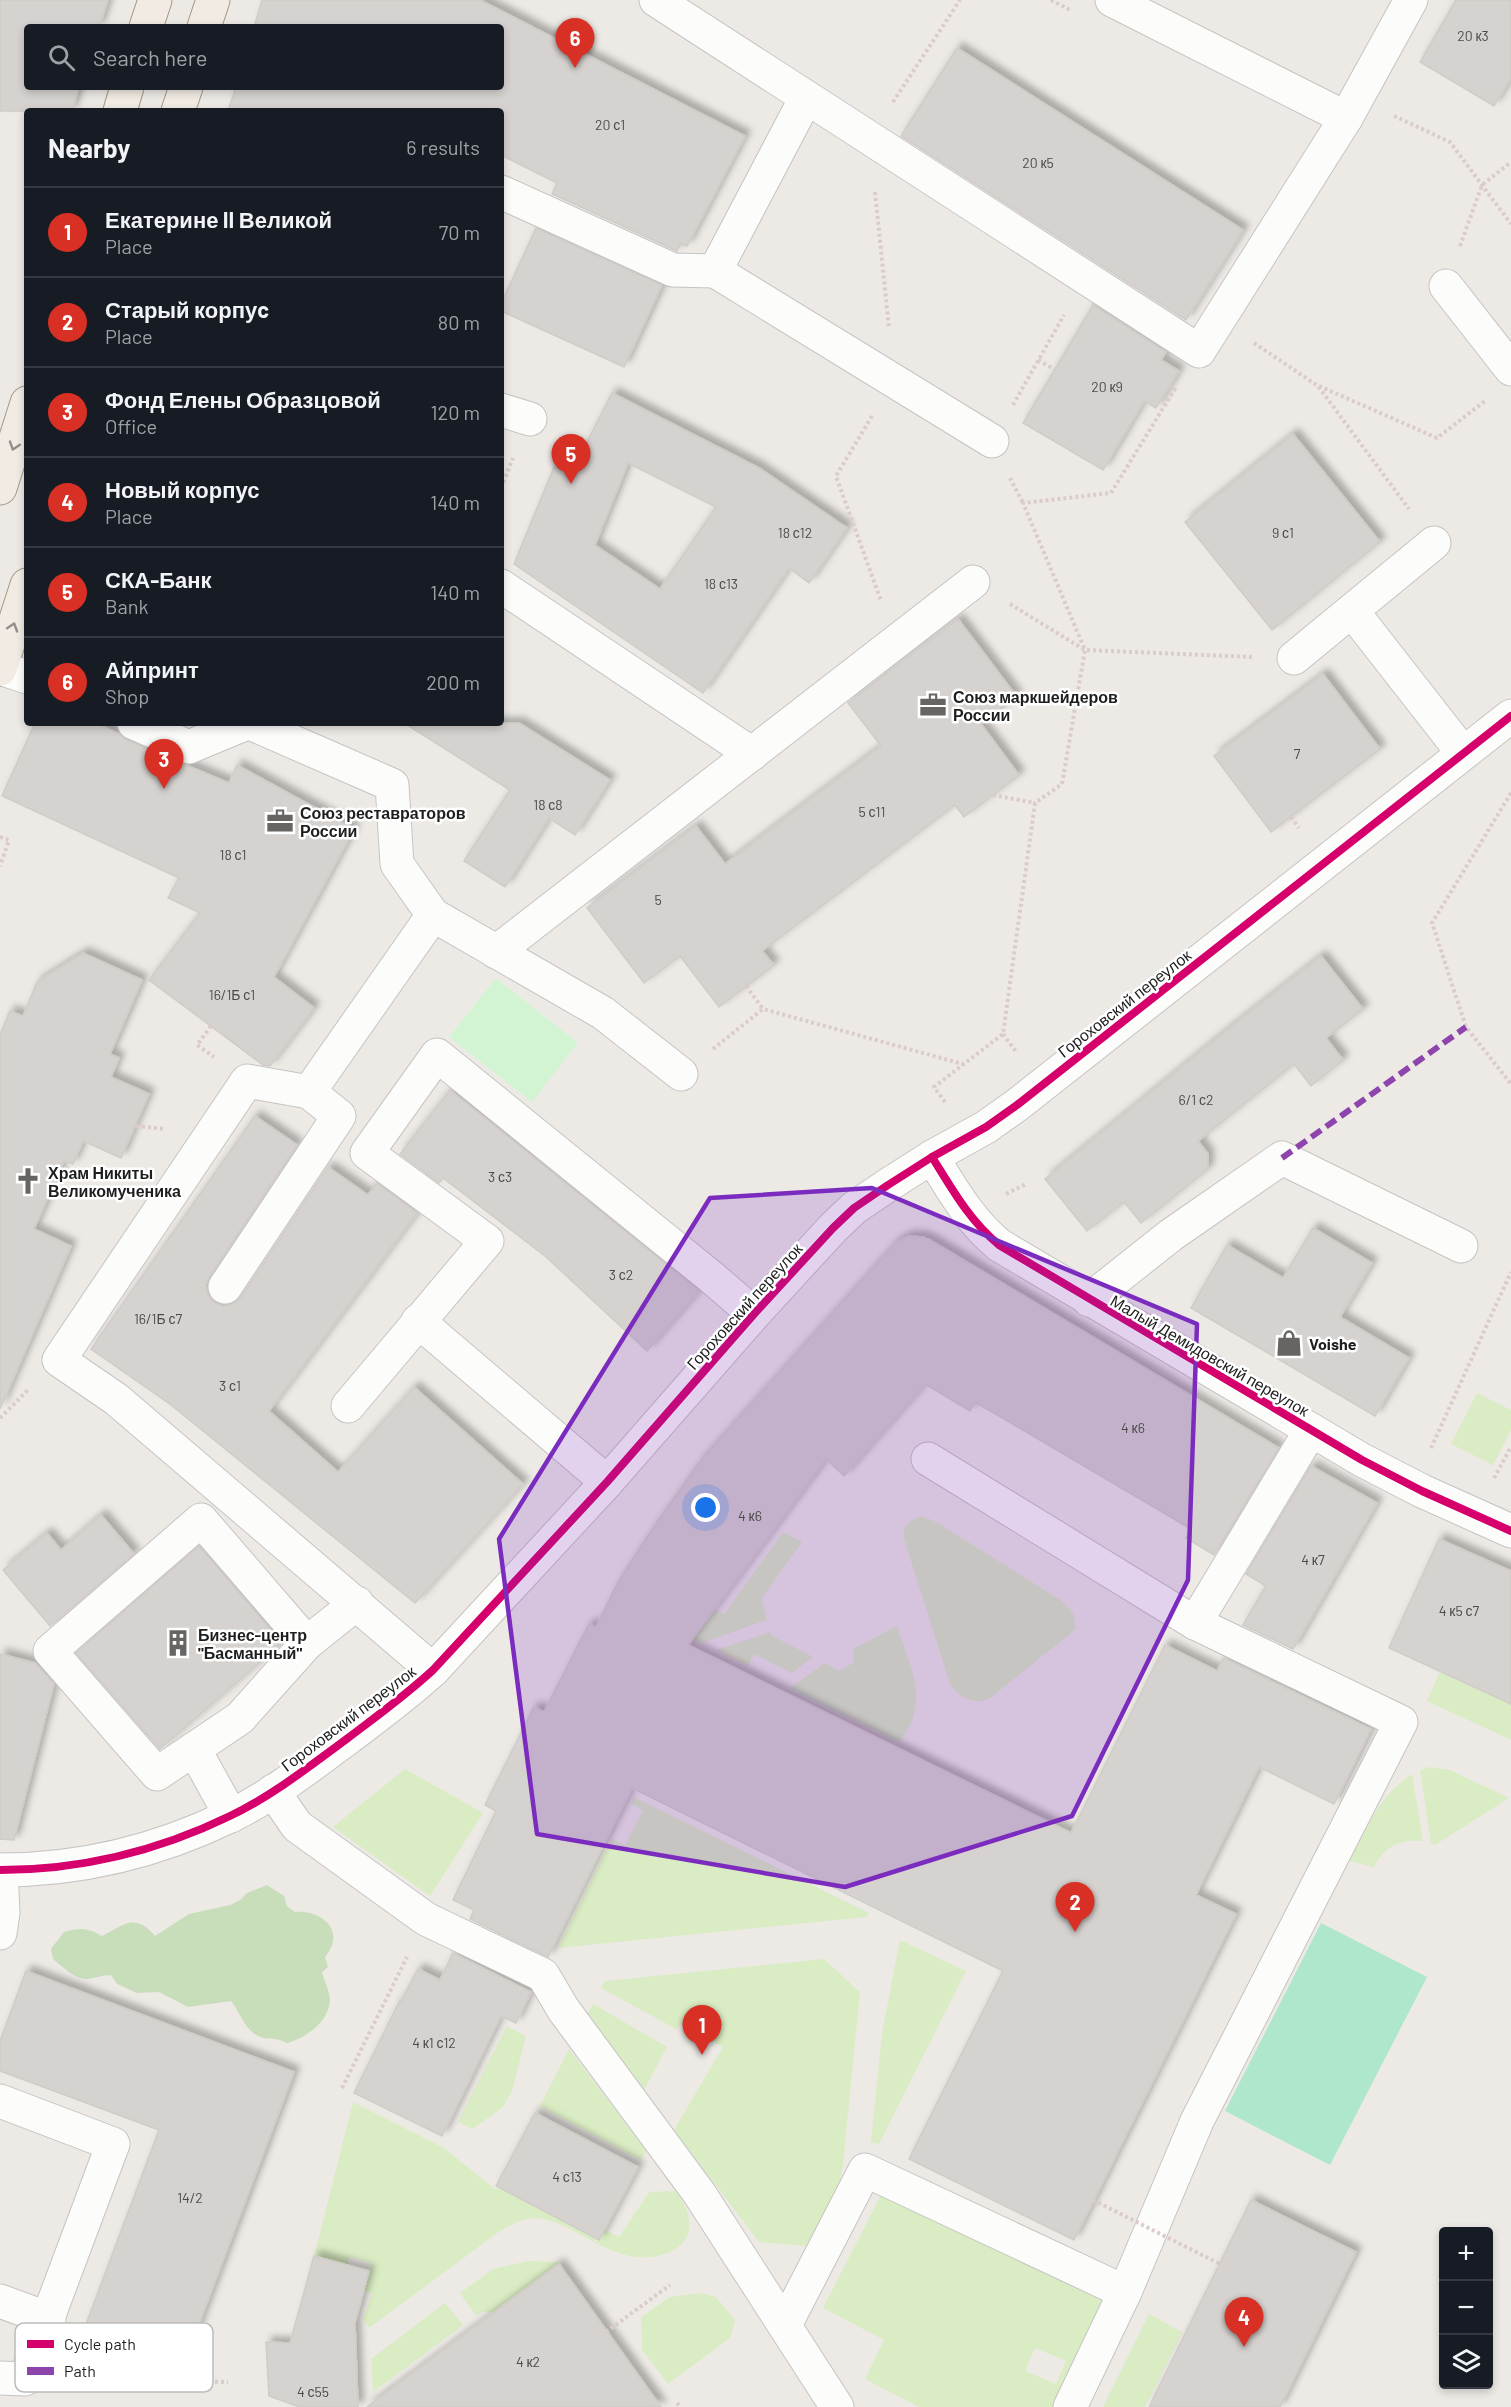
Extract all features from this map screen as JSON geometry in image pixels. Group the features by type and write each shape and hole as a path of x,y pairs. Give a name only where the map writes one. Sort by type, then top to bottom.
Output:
{"main road":[{"path":"147,24 155,0"},
{"path":"205,24 213,0"},
{"path":"121,108 126,90"},
{"path":"179,108 185,90"},
{"path":"0,488 24,412"},
{"path":"0,668 24,594"}],"street":[{"path":"656,0 1199,351 1351,108 1411,0"},
{"path":"1112,0 1351,108"},
{"path":"715,271 806,98"},
{"path":"504,193 673,270 715,271 992,441"},
{"path":"1446,286 1502,382"},
{"path":"1294,658 1434,543"},
{"path":"496,952 973,582"},
{"path":"504,588 752,754"},
{"path":"1352,611 1463,753"},
{"path":"0,668 24,676"},
{"name":"Гороховский переулок","path":"0,1869 69,1865 111,1858 175,1839 231,1816 273,1791 408,1693 433,1670 607,1482 753,1314 854,1208 932,1157 986,1127 1017,1105 1511,716"},
{"path":"141,726 189,747 241,726"},
{"path":"263,726 294,732 392,785 397,864 433,915 603,1012 681,1074"},
{"path":"309,1092 433,915"},
{"path":"348,1406 487,1241 367,1153 437,1054 710,1276 753,1314"},
{"path":"225,1287 339,1116 309,1092 247,1081 59,1360 116,1399 433,1670"},
{"name":"Малый Демидовский переулок","path":"932,1157 968,1215 999,1245 1311,1430 1422,1491 1511,1531"},
{"path":"1089,1300 1171,1235 1282,1158 1461,1246"},
{"path":"418,1322 607,1482"},
{"path":"1195,1623 1311,1430"},
{"path":"928,1459 1195,1623 1401,1722 1197,2121 1125,2292 1070,2407"},
{"path":"308,1643 201,1520 50,1651 157,1774 240,1718 308,1643 357,1603"},
{"path":"194,1749 231,1816"},
{"path":"273,1791 297,1826 426,1919 543,1975 563,2009 699,2193 837,2407"},
{"path":"0,1869 3,1913 0,1933"},
{"path":"0,2101 113,2145 47,2323"},
{"path":"785,2325 865,2170 1125,2292"},
{"path":"0,2301 49,2319"}],"path":[{"path":"896,642 836,476 894,380 869,139 960,0"},
{"path":"1351,108 1450,142 1511,224"},
{"path":"1446,286 1482,185 1511,162"},
{"path":"992,441 1085,278"},
{"path":"1219,319 1318,386 1437,438 1502,382"},
{"path":"993,795 1035,803 1062,784 1085,650 1023,503 1111,493 1199,351"},
{"path":"1038,360 1054,369"},
{"path":"1318,386 1434,543"},
{"path":"973,582 1085,650 1294,658"},
{"path":"1511,793 1432,923 1466,1026 1511,1084"},
{"path":"946,1104 934,1088 1003,1034 1035,803"},
{"path":"1291,816 1302,832"},
{"path":"0,837 9,840 0,866"},
{"path":"746,986 763,1009 963,1064"},
{"path":"681,1074 763,1009"},
{"path":"1003,1034 1010,1043"},
{"path":"1000,1197 1026,1184"},
{"path":"1426,1457 1511,1272"},
{"path":"1490,1485 1511,1447"},
{"path":"342,2088 426,1919"},
{"path":"1093,2200 1220,2264"},
{"path":"606,2332 670,2285"},
{"path":"213,2382 228,2382"}],"highlighted area":[{"path":"872,1188 1197,1324 1188,1580 1072,1816 845,1887 537,1834 499,1539 710,1198"}],"green space":[{"path":"496,978 578,1043 532,1102 449,1037"},
{"path":"1477,1393 1511,1410 1511,1430 1493,1465 1451,1444"},
{"path":"921,1517 933,1520 1062,1601 1073,1613 1076,1629 989,1699 972,1701 958,1693 950,1684 904,1539 907,1524"},
{"path":"783,1532 802,1542 762,1598 767,1620 702,1643 682,1634 633,1570 724,1614"},
{"path":"897,1626 912,1671 916,1699 909,1727 899,1742 790,1688 825,1663 840,1671 854,1662 853,1649"},
{"path":"770,1632 771,1635 813,1657 792,1673 754,1654 748,1666 716,1650"},
{"path":"1440,1672 1511,1704 1511,1740 1427,1701"},
{"path":"1429,1767 1450,1770 1509,1798 1435,1845 1431,1843 1420,1770"},
{"path":"405,1769 483,1813 430,1896 333,1827"},
{"path":"1412,1774 1423,1841 1407,1841 1394,1845 1383,1854 1374,1867 1349,1861 1368,1824 1383,1802 1391,1791"},
{"path":"634,1797 869,1913 867,1917 558,1948 612,1839 625,1845 643,1810 631,1804"},
{"path":"267,1885 284,1896 287,1906 295,1912 305,1912 322,1919 332,1931 331,1948 325,1957 328,1967 322,1972 330,1999 329,2007 316,2027 294,2041 287,2043 253,2033 231,2001 188,2007 159,1992 137,1993 117,1984 111,1975 87,1979 78,1977 53,1959 51,1949 64,1932 84,1929 102,1936 123,1925 135,1923 141,1924 155,1936 189,1914 230,1905 247,1893"},
{"path":"1321,1923 1427,1977 1330,2165 1225,2111"},
{"path":"900,1940 966,1971 879,2144 871,2142 882,2033"},
{"path":"824,1959 860,1992 839,2187 807,2246 759,2242 674,2130 723,2047 681,2024 676,2029 601,1988 605,1981"},
{"path":"593,2004 667,2047 644,2090 587,2015"},
{"path":"507,2026 526,2036 512,2091 503,2107 473,2129 458,2122"},
{"path":"569,2049 646,2151 641,2160 540,2106"},
{"path":"353,2102 444,2148 495,2189 499,2188 596,2238 597,2242 604,2229 619,2237 649,2192 675,2191 688,2214 687,2237 680,2246 670,2252 649,2257 628,2256 609,2249 556,2223 540,2219 523,2220 493,2236 369,2328 363,2319 372,2294 364,2291 371,2263 350,2257 347,2265 314,2256"},
{"path":"882,2193 1105,2299 1053,2407 919,2407 865,2379 884,2340 823,2308","holes":["1035,2348 1066,2361 1056,2384 1025,2371"]},
{"path":"528,2261 560,2262 493,2312 483,2312 476,2316 460,2293 493,2269"},
{"path":"700,2293 716,2297 735,2320 731,2336 668,2384 642,2350 641,2317 670,2297"},
{"path":"445,2303 463,2325 373,2392 371,2359"},
{"path":"1149,2314 1182,2332 1145,2407 1103,2407"}],"building":[{"path":"0,0 108,0 100,24 24,24 24,90 78,90 73,108 24,108 24,111 0,111"},
{"path":"262,0 480,0 745,136 687,246 681,243 677,251 552,194 557,183 504,156 504,108 229,108 235,90 504,90 504,24 255,24"},
{"path":"1456,0 1511,0 1511,78 1494,106 1420,62"},
{"path":"957,48 1243,230 1186,320 901,136"},
{"path":"536,228 662,285 624,367 504,312 504,297"},
{"path":"1093,305 1166,352 1161,360 1179,371 1156,408 1144,401 1103,470 1023,423"},
{"path":"612,393 759,468 847,528 809,583 789,568 703,693 514,564 554,467 571,473","holes":["628,463 716,507 660,589 595,545"]},
{"path":"1293,434 1380,542 1272,630 1185,522"},
{"path":"958,619 1017,697 981,724 1019,775 964,817 955,805 762,951 774,965 719,1007 680,956 644,983 587,908 696,826 725,864 881,746 848,703"},
{"path":"1323,674 1380,749 1271,832 1214,756"},
{"path":"504,723 519,723 610,780 575,835 549,818 505,887 464,861 510,790 409,726 504,726"},
{"path":"34,726 102,726 126,740 229,783 237,765 354,829 274,977 314,1008 270,1066 263,1065 149,980 200,913 168,898 179,878 2,796"},
{"name":"Храм Никиты Великомученика","path":"83,953 142,980 110,1054 119,1058 111,1077 149,1094 121,1158 83,1141 73,1164 64,1161 34,1229 71,1246 0,1409 0,1034 10,1011 23,1016 37,982"},
{"path":"1321,956 1363,1009 1326,1038 1343,1060 1311,1086 1294,1064 1198,1141 1208,1154 1208,1169 1141,1223 1124,1202 1087,1231 1045,1179"},
{"path":"450,1090 699,1291 647,1351 545,1256 443,1178 439,1183 400,1154"},
{"path":"255,1116 297,1145 209,1277 206,1285 208,1295 215,1303 223,1306 233,1304 241,1297 328,1167 368,1195 377,1183 417,1213 269,1411 338,1472 414,1387 523,1484 415,1603 171,1405 91,1349"},
{"path":"1313,1228 1372,1263 1340,1317 1409,1358 1375,1416 1191,1308 1227,1245 1283,1278"},
{"path":"909,1236 930,1240 1279,1448 1214,1555 1186,1538 1191,1529 975,1402 970,1411 925,1384 844,1476 826,1459 688,1645 1071,1833 1165,1645 1217,1671 1224,1658 1371,1729 1334,1804 1259,1767 1196,1895 1236,1914 1074,2240 909,2159 1003,1971 632,1788 548,1957 470,1919 474,1910 453,1900 496,1811 485,1805 534,1707 544,1712 589,1624 596,1627 618,1582 651,1531 701,1460 896,1242"},
{"path":"1311,1466 1377,1503 1293,1649 1243,1625 1266,1586 1246,1574"},
{"path":"101,1515 134,1554 50,1626 3,1570 47,1533 61,1550"},
{"path":"1439,1539 1511,1571 1511,1704 1389,1648"},
{"name":"Бизнес-центр \"Басманный\"","path":"199,1546 282,1643 160,1749 76,1653"},
{"path":"0,1654 35,1663 54,1684 14,1840 0,1839"},
{"path":"453,1953 531,1992 516,2023 501,2016 442,2136 354,2093 418,1969 440,1980"},
{"path":"26,1971 294,2072 199,2323 87,2323 159,2130 0,2071 0,2041"},
{"path":"535,2113 638,2167 599,2240 496,2186"},
{"path":"1251,2200 1356,2252 1280,2407 1149,2407"},
{"path":"314,2256 369,2271 355,2323 358,2407 299,2407 269,2396 266,2342 290,2343"},
{"path":"559,2264 661,2407 367,2407"}],"marked path":[{"path":"1282,1158 1466,1027"}],"cycle path":[{"path":"0,1870 89,1862 146,1848 203,1828 246,1808 276,1790 381,1713 433,1670 607,1482 754,1314 854,1208 932,1157 986,1127 1017,1105 1511,716"},
{"path":"932,1157 970,1215 999,1245 1362,1460 1422,1491 1511,1531"}],"place":[{"name":"Айпринт","path":"575,68"},
{"name":"СКА-Банк","path":"571,484"},
{"name":"Союз маркшейдеров России","path":"933,705"},
{"name":"Фонд Елены Образцовой","path":"164,789"},
{"name":"Союз реставраторов России","path":"280,821"},
{"name":"Храм Никиты Великомученика","path":"28,1181"},
{"name":"Voishe","path":"1289,1343"},
{"name":"Бизнес-центр \"Басманный\"","path":"178,1643"},
{"name":"Старый корпуc","path":"1075,1932"},
{"name":"Екатерине II Великой","path":"702,2055"},
{"name":"Новый корпус","path":"1244,2347"}]}
